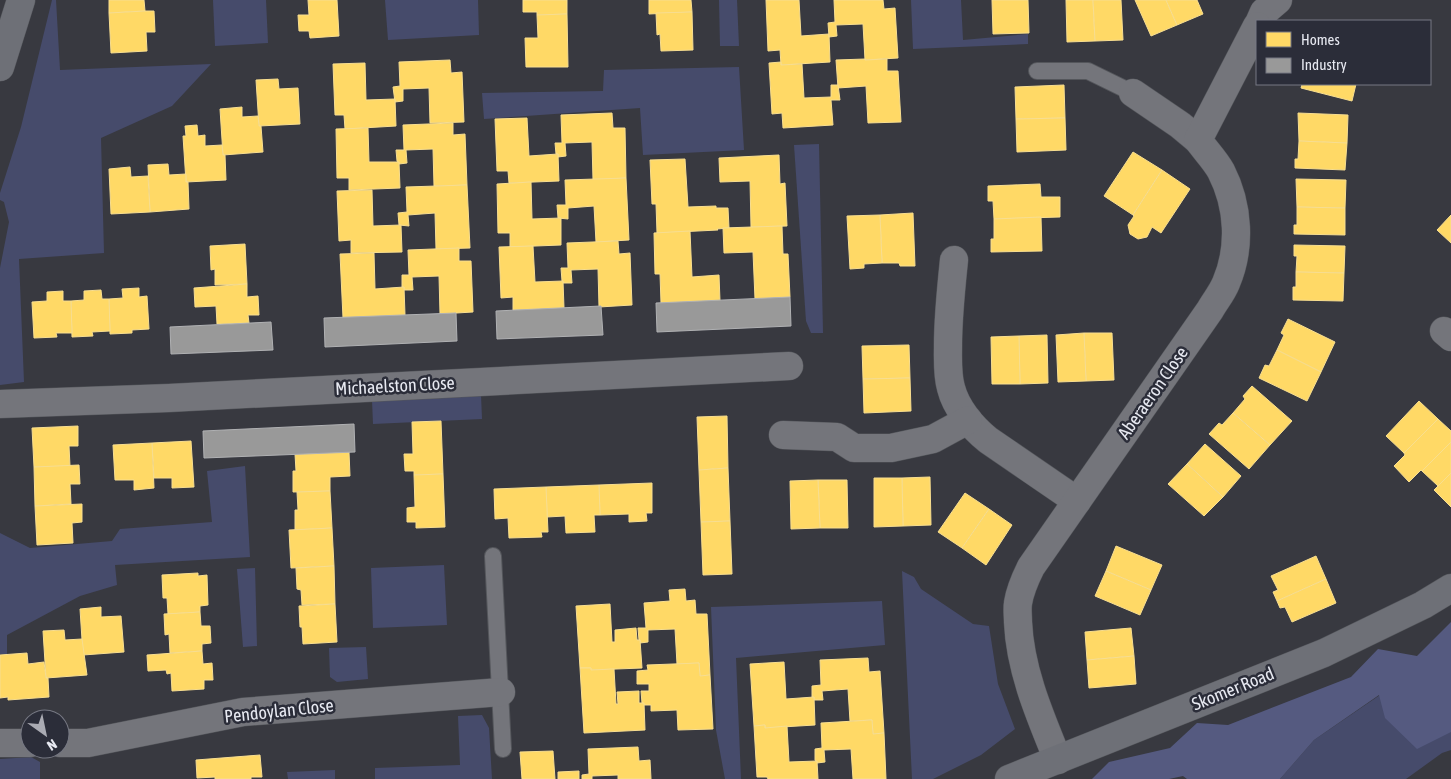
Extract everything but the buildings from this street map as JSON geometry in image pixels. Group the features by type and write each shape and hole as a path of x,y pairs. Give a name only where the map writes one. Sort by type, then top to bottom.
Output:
{"street":[{"path":"0,67 21,0"},
{"path":"1198,140 1256,24"},
{"name":"Aberaeron Close","path":"1058,760 1036,705 1023,662 1018,634 1017,606 1021,589 1031,567 1210,310 1225,284 1234,260 1235,212 1229,189 1220,170 1198,140 1180,125 1133,93"},
{"path":"954,260 948,314 948,367 951,388 958,405 976,430 988,440 1078,501"},
{"name":"Michaelston Close","path":"0,404 169,398 789,366"},
{"path":"783,436 837,437 854,448 891,448 933,439 968,420"},
{"name":"Skomer Road","path":"1009,779 1324,653 1423,605 1451,588"},
{"name":"Pendoylan Close","path":"70,743 88,743 243,712 501,692"},
{"path":"0,743 20,743"}],"lane":[{"path":"1037,71 1088,71 1133,93"},
{"path":"493,556 503,749"}],"shaded area":[{"path":"52,0 56,0 60,70 211,64 172,106 101,138 104,253 19,259 24,382 0,385 0,268 9,222 4,202 0,200 0,193 21,127"},
{"path":"213,0 266,0 268,43 215,46"},
{"path":"385,0 478,0 479,35 388,40"},
{"path":"719,0 737,0 739,46 720,46"},
{"path":"911,0 961,0 963,40 1028,34 1028,44 913,49"},
{"path":"739,67 744,150 643,155 640,108 484,119 482,93 603,91 604,70"},
{"path":"819,144 823,333 811,333 806,321 794,145"},
{"path":"481,395 482,419 373,424 372,400"},
{"path":"245,466 250,557 115,565 117,585 80,596 7,635 7,654 0,654 0,533 30,548 112,541 120,529 212,522 207,471"},
{"path":"444,565 447,625 373,628 371,568"},
{"path":"255,568 257,646 243,647 237,569"},
{"path":"902,571 914,577 921,589 973,624 989,626 998,684 1015,729 981,755 933,779 912,779"},
{"path":"882,601 885,645 736,658 741,779 725,779 716,730 711,607"},
{"path":"1451,622 1451,732 1417,749 1385,718 1379,695 1314,740 1280,779 1187,779 1183,776 1169,779 1092,779 1109,762 1170,748 1197,723 1228,725 1351,677 1378,649 1417,656"},
{"path":"366,647 368,679 337,682 330,677 329,648"},
{"path":"1380,695 1451,732 1451,750 1442,753 1406,779 1280,779 1314,740"},
{"path":"482,715 489,728 492,779 375,779 375,768 460,765 458,716"},
{"path":"0,759 35,759 40,762 40,779 0,779"},
{"path":"335,770 335,779 288,779 287,772"}]}
